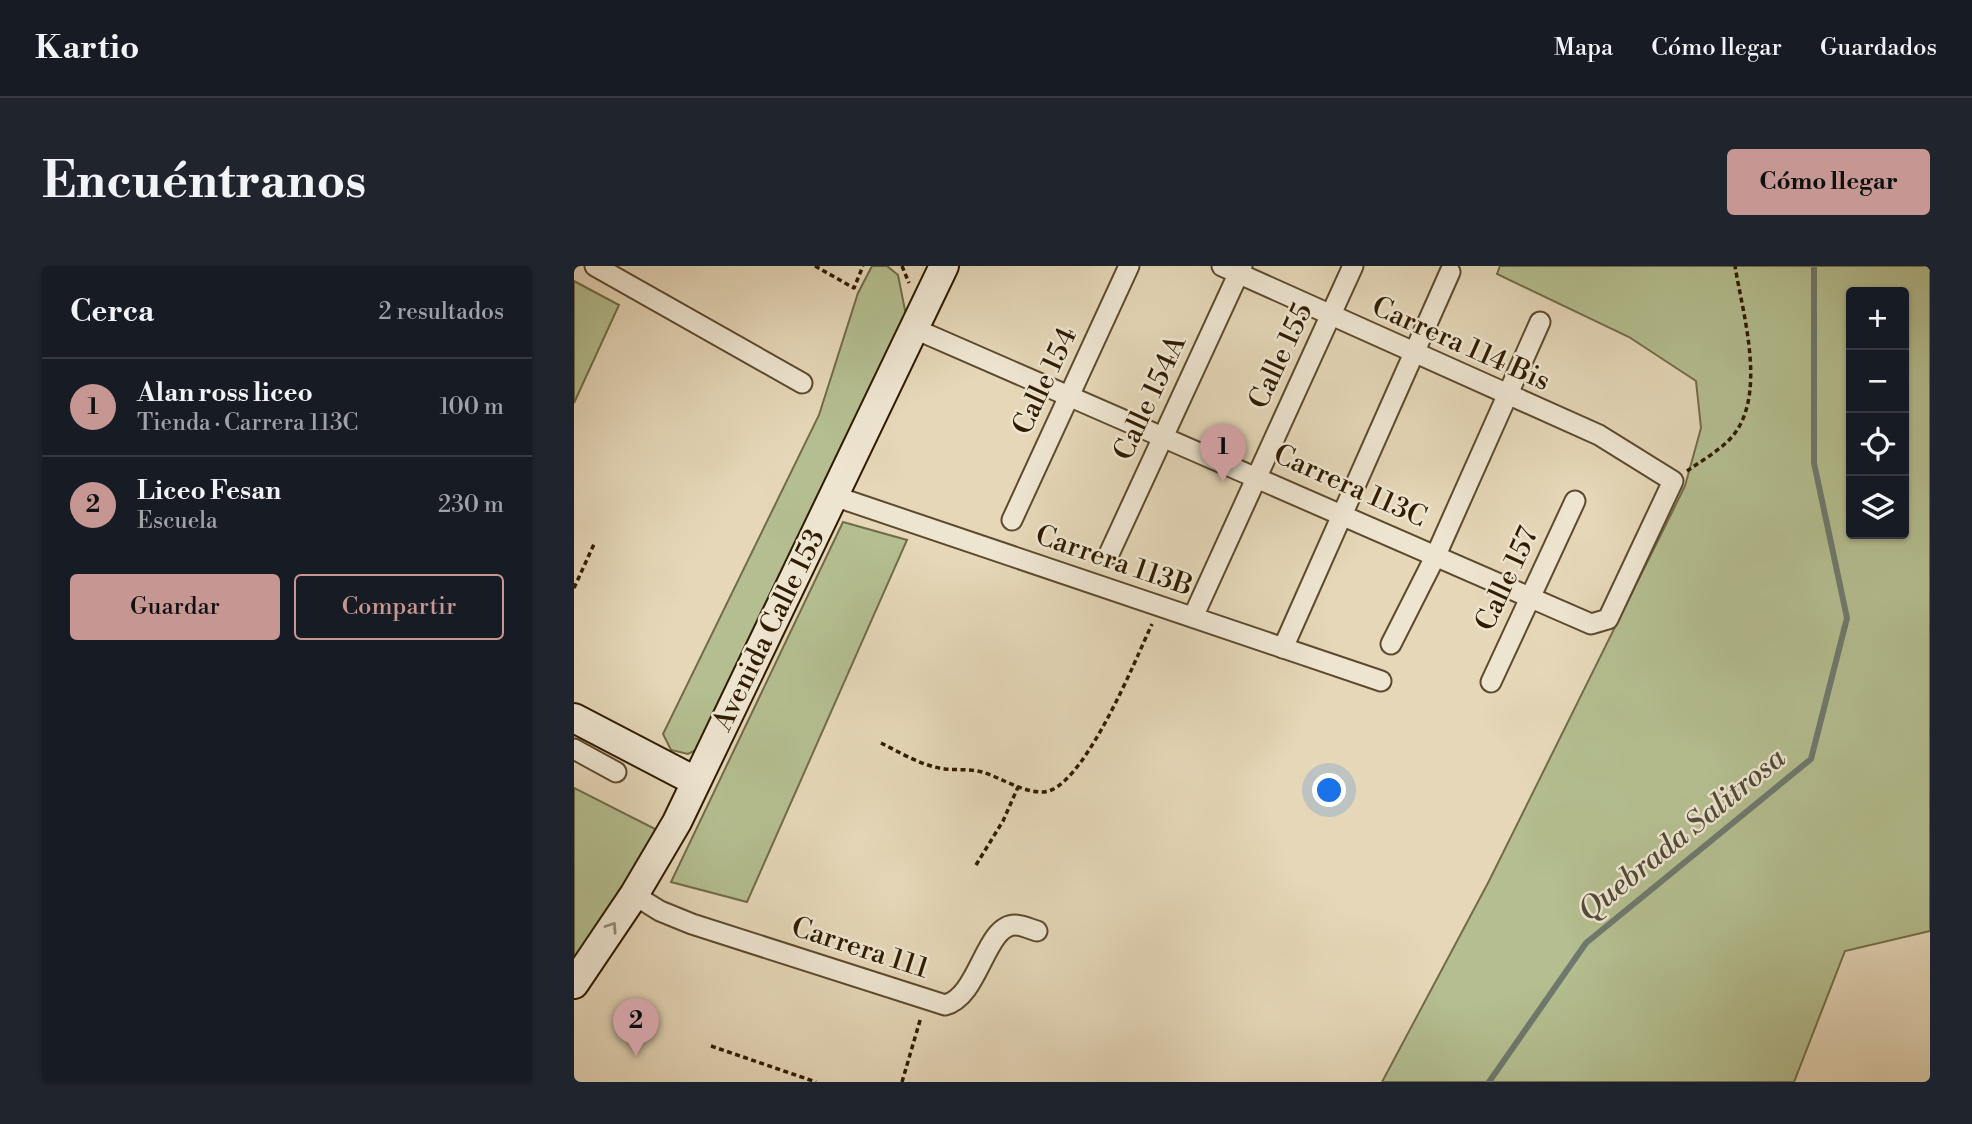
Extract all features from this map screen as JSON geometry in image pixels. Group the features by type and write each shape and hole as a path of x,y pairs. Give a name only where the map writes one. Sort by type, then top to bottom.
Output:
{"street":[{"path":"596,266 802,383"},
{"name":"Avenida Calle 153","path":"574,984 634,895 677,822 944,266"},
{"name":"Calle 154","path":"1012,520 1129,266"},
{"name":"Calle 155","path":"1193,617 1353,266"},
{"name":"Carrera 114 Bis","path":"1234,269 1507,396 1599,435 1673,481"},
{"name":"Calle 154A","path":"1109,554 1234,269"},
{"path":"1283,648 1450,272"},
{"path":"1391,644 1436,555 1541,322"},
{"name":"Carrera 113C","path":"915,329 1256,475 1591,624 1608,619 1673,481"},
{"name":"Carrera 113B","path":"834,496 1379,680"},
{"name":"Calle 157","path":"1491,682 1575,501"},
{"path":"574,718 695,781"},
{"path":"574,750 616,772"},
{"name":"Carrera 111","path":"634,895 660,911 692,924 945,1005 959,998 998,932 1016,925 1037,931"}],"path":[{"path":"815,266 854,288 863,266"},
{"path":"1673,481 1729,441 1748,406 1752,367 1735,266"},
{"path":"574,588 595,542"},
{"path":"881,743 930,765 981,772 1018,787 1043,792 1065,785 1108,718 1160,606"},
{"path":"976,865 1003,821 1018,787"},
{"path":"902,1082 926,999"},
{"path":"711,1046 816,1082"}],"green space":[{"path":"872,266 887,266 898,275 907,320 698,749 688,754 671,750 663,734 819,415 858,293"},
{"path":"1500,266 1930,266 1930,931 1845,951 1794,1082 1382,1082 1489,881 1685,486 1701,428 1696,381 1629,337 1497,274"},
{"path":"574,281 619,305 574,403"},
{"path":"843,522 907,540 747,902 671,882"},
{"path":"574,788 659,831 574,962"}],"waterway":[{"name":"Quebrada Salitrosa","path":"1489,1082 1586,943 1811,759 1847,618 1814,463 1814,266"}],"place":[{"name":"Alan ross liceo","path":"1223,482"},
{"name":"Liceo Fesan","path":"636,1056"}]}
